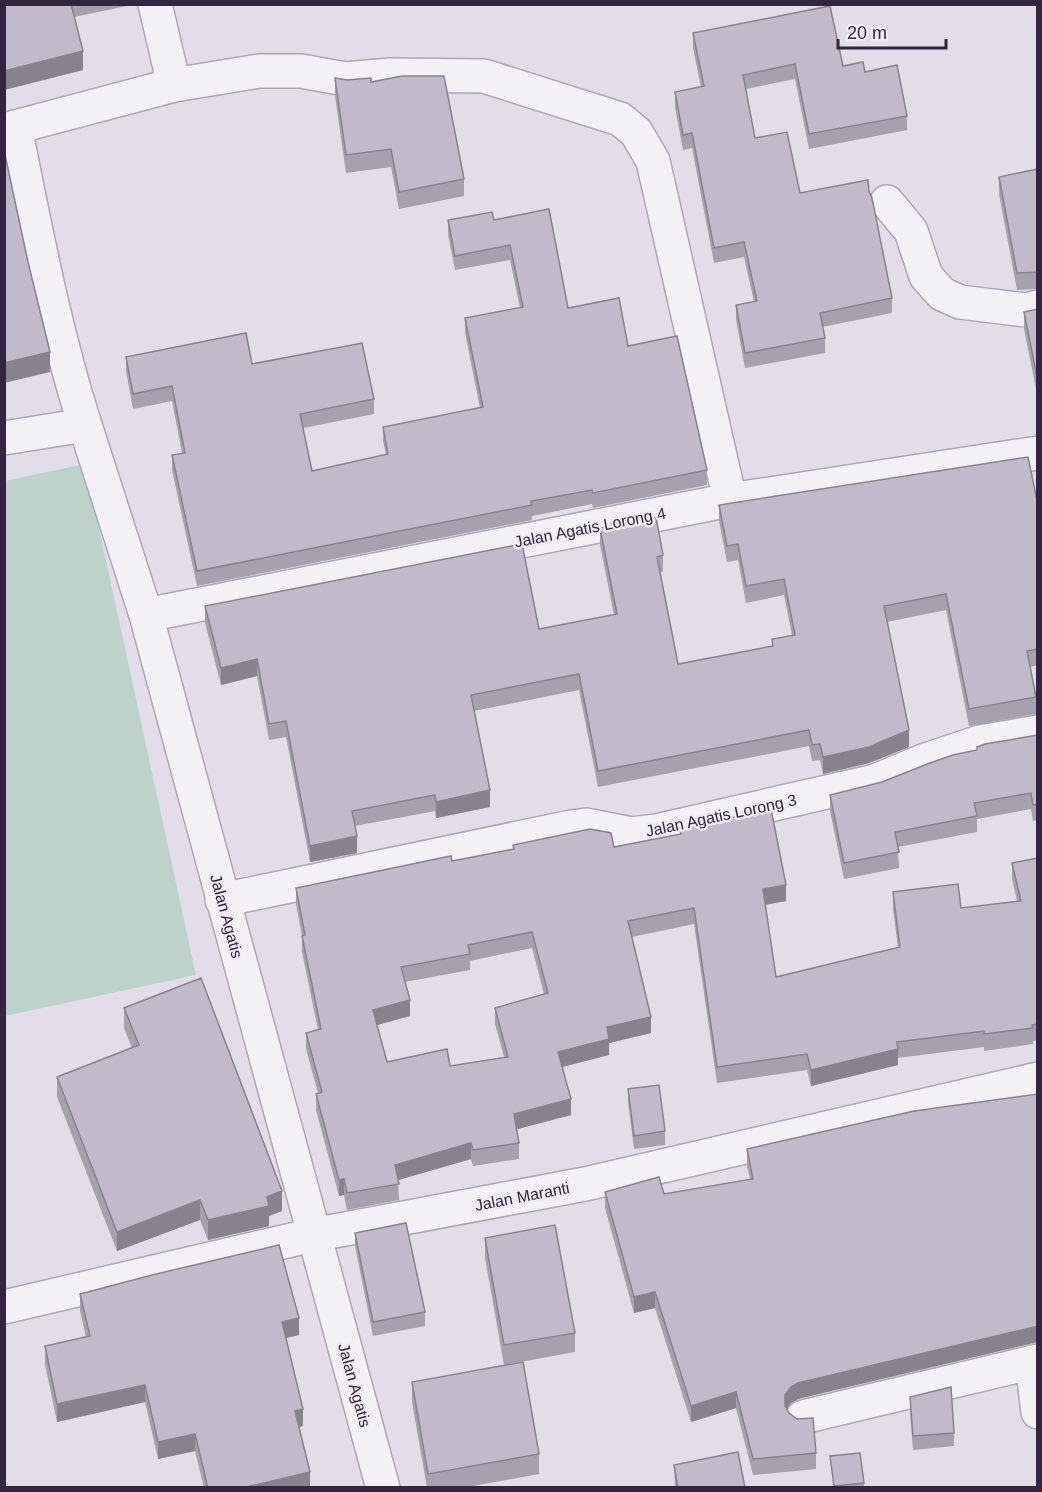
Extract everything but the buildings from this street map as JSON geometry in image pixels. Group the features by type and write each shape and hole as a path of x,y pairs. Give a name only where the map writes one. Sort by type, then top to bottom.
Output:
{"street":[{"path":"155,4 174,85"},
{"path":"10,129 174,85 259,71 301,71 345,79 390,75 484,76 620,119 636,132 652,160 730,500"},
{"name":"Jalan Agatis","path":"10,129 50,298 85,425 102,472 146,615 383,1488"},
{"path":"887,202 911,231 926,276 942,294 960,302 1026,309 1038,307"},
{"path":"4,438 85,425"},
{"name":"Jalan Agatis Lorong 4","path":"146,615 730,500 1038,453"},
{"name":"Jalan Agatis Lorong 3","path":"222,900 571,827 586,825 631,834 656,831 875,781 923,761 980,742 1038,732"},
{"name":"Jalan Maranti","path":"4,1307 314,1235 585,1184 1038,1079"},
{"path":"803,1417 1035,1361 1038,1412"}],"green space":[{"path":"85,464 196,975 5,1016 4,481"}]}
